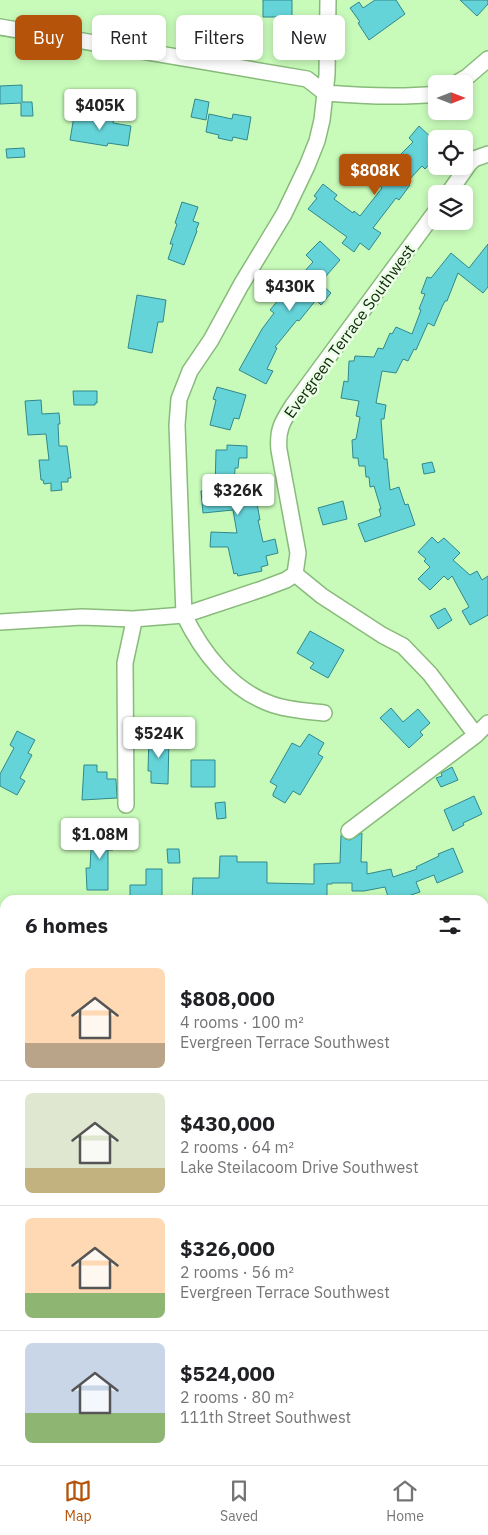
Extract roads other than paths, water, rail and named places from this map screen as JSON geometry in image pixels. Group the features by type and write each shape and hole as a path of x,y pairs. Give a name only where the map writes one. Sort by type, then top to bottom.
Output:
{"street":[{"path":"324,712 293,709 253,697 227,676 195,637 184,615 177,425 179,399 190,371 211,340 240,285 284,214 317,141 322,120 327,75 328,0"},
{"path":"0,27 307,79 325,93 389,97 428,95"},
{"path":"469,75 488,59"},
{"path":"454,185 474,159 488,154"},
{"name":"Evergreen Terrace Southwest","path":"296,574 298,553 278,450 279,429 293,405 428,222"},
{"path":"0,622 82,616 133,619 184,615 262,589 296,574 322,596 403,646 430,674 476,734"},
{"path":"126,805 125,663 133,619"},
{"path":"349,831 488,723"}]}
